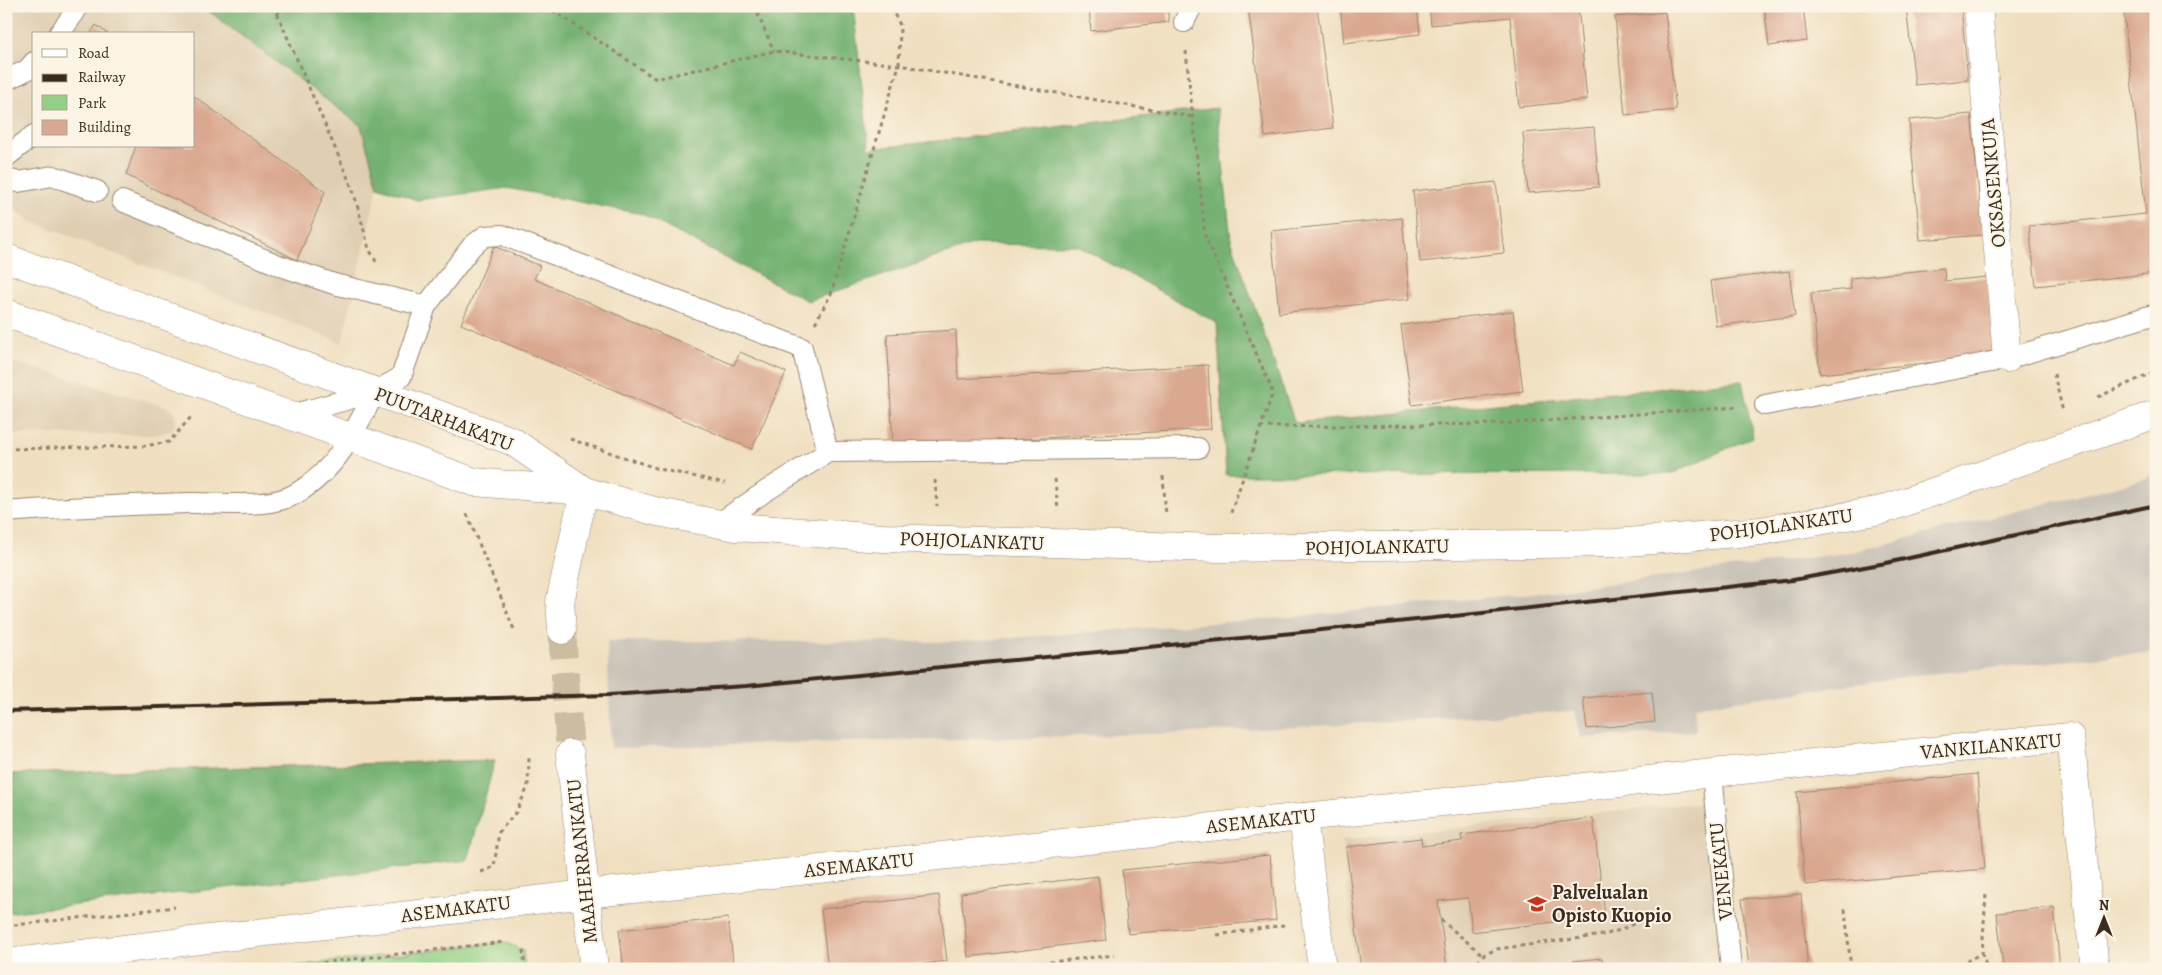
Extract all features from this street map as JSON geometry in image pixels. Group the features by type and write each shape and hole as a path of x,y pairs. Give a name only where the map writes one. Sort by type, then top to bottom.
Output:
{"main road":[{"name":"OKSASENKUJA","path":"1978,6 2007,359"},
{"name":"PUUTARHAKATU","path":"6,258 512,441 584,491"},
{"name":"PUUTARHAKATU","path":"6,313 474,482 584,491"},
{"name":"POHJOLANKATU","path":"584,491 658,512 736,527 882,538 1219,548 1615,543 1761,531 1882,510 2156,414"},
{"path":"562,630 560,602 584,491"},
{"name":"VANKILANKATU","path":"1712,774 1732,770 2070,737 2095,969"},
{"name":"MAAHERRANKATU","path":"570,754 594,969"},
{"name":"ASEMAKATU","path":"6,963 586,894 1712,774"},
{"path":"1303,817 1322,969"}],"lane":[{"path":"60,32 75,12"},
{"path":"6,80 26,70 32,64"},
{"path":"6,157 32,137"},
{"path":"6,179 18,182 53,176 97,191"},
{"path":"122,201 281,266 334,284 426,306"},
{"path":"291,415 375,392 401,377 426,306 472,246 485,236 502,235 802,348 828,452"},
{"path":"1765,405 2007,359 2156,314"},
{"path":"6,512 198,502 258,504 296,494 320,477 339,456 352,437 375,392"},
{"path":"719,523 828,452 1198,448"},
{"name":"VENEKATU","path":"1712,774 1731,969"}],"path":[{"path":"274,6 353,190 369,250"},
{"path":"276,14 291,6"},
{"path":"546,6 656,79 774,51 899,65 1193,117"},
{"path":"754,6 774,51"},
{"path":"802,348 831,294 899,65 900,25 890,6"},
{"path":"1188,14 1193,117 1204,236 1272,392 1228,520"},
{"path":"2048,346 2063,412"},
{"path":"1260,427 1500,424 1765,405"},
{"path":"6,449 144,446 169,442 195,412"},
{"path":"1161,449 1166,518"},
{"path":"1053,450 1058,514"},
{"path":"465,508 516,632"},
{"path":"494,867 499,832 516,812 528,788 529,758"},
{"path":"1986,894 1982,954 1987,969"},
{"path":"1846,909 1851,969"},
{"path":"1441,920 1483,955"},
{"path":"1473,969 1483,955 1497,949 1604,935 1642,920"},
{"path":"1217,935 1288,924"},
{"path":"267,969 504,942"},
{"path":"523,950 525,969"},
{"path":"1952,969 1982,954"},
{"path":"986,969 1115,955"},
{"path":"363,958 365,969"}],"shaded area":[{"path":"6,6 202,6 361,127 378,186 342,343 31,221 6,204"},
{"path":"6,360 167,407 175,415 175,425 170,431 156,435 6,434"},
{"path":"2156,474 2156,652 1918,675 1694,707 1696,731 1581,738 1575,711 1192,733 611,748 607,641 955,642 1279,618 1554,591 1853,552 2133,482"},
{"name":"Palvelualan Opisto Kuopio","path":"1714,801 1731,969 1356,969 1342,840"}],"green space":[{"path":"202,6 853,6 869,149 1217,108 1231,240 1295,423 1742,381 1753,437 1671,474 1226,475 1217,323 1077,245 975,244 808,301 642,214 507,188 417,200 378,186 361,126"},
{"path":"495,760 468,860 6,913 6,774"},
{"path":"504,942 523,950 525,969 267,969"}],"building":[{"path":"1089,6 1167,6 1169,22 1091,31"},
{"path":"1248,6 1317,6 1333,128 1265,137"},
{"path":"1340,6 1417,6 1420,34 1344,43"},
{"path":"1429,6 1578,6 1587,100 1519,107 1510,17 1431,25"},
{"path":"1764,6 1803,6 1807,41 1769,46"},
{"path":"1906,6 1961,6 1968,80 1915,85"},
{"path":"2123,6 2156,6 2156,273 2036,286 2029,226 2146,214"},
{"path":"1665,12 1676,110 1625,115 1615,17"},
{"path":"96,25 105,32 91,32"},
{"path":"195,97 325,192 297,260 126,175 135,148 195,148"},
{"path":"1971,114 1983,235 1920,240 1909,120"},
{"path":"1594,127 1599,187 1528,193 1523,133"},
{"path":"1496,182 1504,253 1420,262 1413,191"},
{"path":"1402,218 1410,299 1279,313 1271,231"},
{"path":"494,246 540,266 534,279 734,365 740,352 786,372 752,449 461,324"},
{"path":"1944,268 1945,281 1987,277 1995,356 1820,374 1811,293 1851,289 1850,278"},
{"path":"1789,271 1795,316 1716,326 1710,281"},
{"path":"1513,311 1523,391 1412,405 1401,325"},
{"path":"956,330 958,379 1208,365 1211,429 893,446 887,334"},
{"path":"1652,692 1655,722 1587,729 1583,698"},
{"path":"1977,774 1985,869 1805,885 1797,792"},
{"path":"1593,818 1605,916 1472,932 1468,898 1438,901 1447,969 1361,969 1346,847 1421,838 1422,846 1462,841 1461,835"},
{"path":"1270,855 1276,920 1128,934 1122,870"},
{"path":"1098,876 1106,940 968,957 961,893"},
{"path":"1801,894 1808,969 1749,969 1742,899"},
{"path":"939,895 947,961 884,969 828,969 821,909"},
{"path":"2054,907 2060,969 2003,969 1997,913"},
{"path":"728,918 734,969 624,969 619,930"},
{"path":"1602,958 1603,969 1574,969 1573,961"}],"tunnel":[{"path":"562,630 570,754"}],"railway":[{"path":"6,711 609,695 746,686 1293,633 1793,580 1886,563 2156,505"}],"place":[{"name":"Palvelualan Opisto Kuopio","path":"1537,904"}]}
